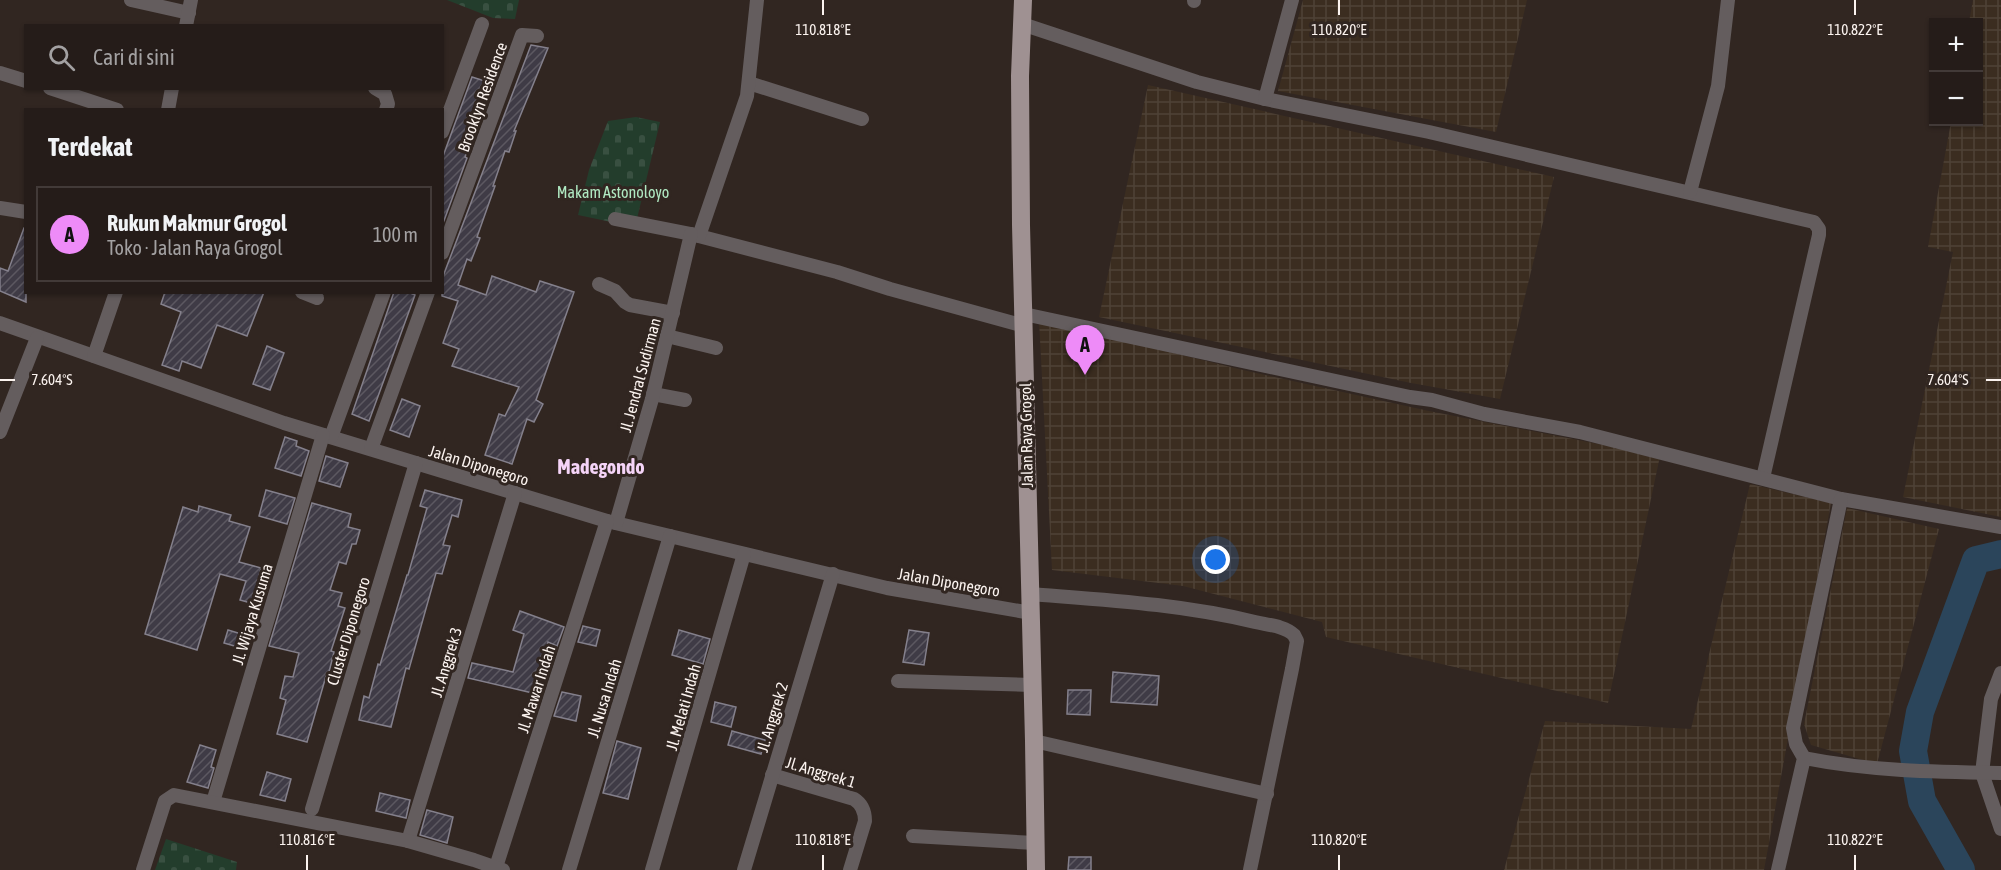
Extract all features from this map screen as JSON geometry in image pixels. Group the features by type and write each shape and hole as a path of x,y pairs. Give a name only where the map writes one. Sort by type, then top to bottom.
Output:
{"main road":[{"name":"Jalan Raya Grogol","path":"1023,0 1021,225 1036,870"}],"street":[{"path":"131,0 189,13"},
{"name":"Jl. Jendral Sudirman","path":"611,522 653,394 695,235 749,83 757,0"},
{"path":"1265,99 1292,0"},
{"path":"1690,192 1718,86 1728,0"},
{"path":"444,127 482,24"},
{"path":"1022,24 1197,82 1265,99 1429,132 1814,222 1819,229 1819,235 1763,478"},
{"name":"Brooklyn Residence","path":"444,248 522,34 537,36"},
{"path":"0,73 24,80"},
{"path":"749,83 862,118"},
{"path":"56,90 111,108"},
{"path":"168,108 172,90"},
{"path":"378,90 385,94 387,108"},
{"path":"0,207 24,212"},
{"path":"615,219 695,235 837,272 890,289 1024,320 1432,400 1514,420 1580,432 1841,499 2001,527"},
{"path":"599,284 615,291 630,305 673,313"},
{"path":"94,356 115,294"},
{"path":"307,294 317,298"},
{"name":"Jl. Wijaya Kusuma","path":"213,802 327,436 383,294"},
{"path":"371,449 427,294"},
{"name":"Jalan Diponegoro","path":"0,323 37,338 327,436 611,522 920,594 1031,613"},
{"path":"667,336 716,348"},
{"path":"0,432 37,338"},
{"path":"653,394 685,400"},
{"name":"Cluster Diponegoro","path":"312,809 416,463"},
{"name":"Jl. Anggrek 3","path":"408,841 515,493"},
{"path":"1778,870 1803,758 1796,744 1793,728 1841,499"},
{"name":"Jl. Mawar Indah","path":"499,868 611,522"},
{"name":"Jl. Nusa Indah","path":"569,870 670,536"},
{"name":"Jl. Melati Indah","path":"652,870 744,554"},
{"name":"Jl. Anggrek 2","path":"744,870 833,574"},
{"path":"1031,594 1153,604 1199,611 1284,629 1294,635 1296,641 1292,669 1250,870"},
{"path":"2001,674 1991,699 1983,773 2001,829"},
{"path":"898,681 1032,685"},
{"path":"1034,741 1267,794"},
{"path":"1803,758 1835,764 1908,771 2001,773"},
{"name":"Jl. Anggrek 1","path":"772,774 859,802 865,814 865,821 850,870"},
{"path":"143,870 165,801 174,795 408,841 472,865 499,868"},
{"path":"913,836 1035,843"}],"shaded area":[{"path":"1303,0 1527,0 1496,132 1278,91"},
{"path":"1973,0 2001,0 2001,517 1903,497 1953,252 1928,247 1950,126 1983,126 1983,18 1970,18"},
{"path":"1148,85 1554,177 1500,399 1411,383 1099,317"},
{"path":"1039,320 1243,370 1429,411 1660,456 1608,703 1326,637 1322,622 1183,586 1052,570"},
{"path":"1750,484 1831,503 1764,870 1504,870 1545,721 1691,729"},
{"path":"1847,508 1939,529 1877,764 1811,745 1804,724"}],"green space":[{"path":"447,0 519,0 515,19 493,18"},
{"name":"Makam Astonoloyo","path":"636,117 660,122 635,227 578,215 589,170 608,121"},
{"path":"166,839 237,862 236,870 155,870"}],"building":[{"path":"531,45 548,48 514,131 516,131 509,152 505,151 477,237 480,238 471,261 467,259 458,285 486,295 492,276 536,292 540,281 574,292 536,400 543,404 534,422 527,419 512,464 485,455 499,414 505,416 519,387 452,366 459,349 443,343 458,301 442,296 444,294 444,274"},
{"path":"472,77 491,83 444,221 444,154"},
{"path":"24,228 26,302 0,291 0,268 8,271"},
{"path":"164,294 263,294 247,336 217,325 201,368 182,361 179,371 162,365 181,312 161,304"},
{"path":"393,294 415,295 369,421 352,414"},
{"path":"267,346 284,353 270,390 253,384"},
{"path":"402,399 420,406 409,437 390,430"},
{"path":"285,437 297,441 296,446 309,451 301,476 275,468"},
{"path":"326,456 348,463 340,487 319,481"},
{"path":"266,490 295,498 287,524 259,516"},
{"path":"425,490 462,500 458,517 452,515 443,545 450,546 442,574 436,573 409,669 406,668 391,727 359,720 364,696 369,698 408,575 427,508 420,506"},
{"path":"312,503 351,514 348,527 360,530 356,544 352,544 346,564 339,562 330,590 342,593 338,606 345,608 331,651 334,652 328,676 326,676 307,742 277,734 286,700 280,698 285,676 293,677 299,653 269,646"},
{"path":"199,506 231,515 229,521 250,527 239,562 261,568 259,576 270,580 262,606 240,600 246,581 220,574 197,650 145,634 183,507 198,512"},
{"path":"520,611 564,627 557,646 548,642 539,675 541,676 537,694 468,678 472,663 513,672 524,634 513,630"},
{"path":"583,626 600,630 596,646 578,642"},
{"path":"228,630 248,636 245,649 224,643"},
{"path":"679,630 710,639 703,664 672,655"},
{"path":"909,630 929,633 924,665 903,662"},
{"path":"1113,672 1159,676 1157,705 1111,702"},
{"path":"1068,690 1091,690 1090,715 1067,714"},
{"path":"562,692 581,696 576,721 554,716"},
{"path":"715,702 736,707 731,727 711,722"},
{"path":"732,731 765,740 761,754 728,745"},
{"path":"617,741 641,748 628,799 603,793"},
{"path":"200,745 216,750 208,788 187,782"},
{"path":"267,772 291,779 285,801 260,795"},
{"path":"380,793 410,800 406,818 376,811"},
{"path":"427,810 453,817 447,843 420,835"},
{"path":"1069,857 1091,857 1091,870 1068,870"}],"waterway":[{"path":"1961,870 1922,801 1913,751 1920,712 1976,560 2001,554"}],"place":[{"name":"Rukun Makmur Grogol","path":"1085,375"}],"district":[{"name":"Madegondo","path":"601,467"}]}
